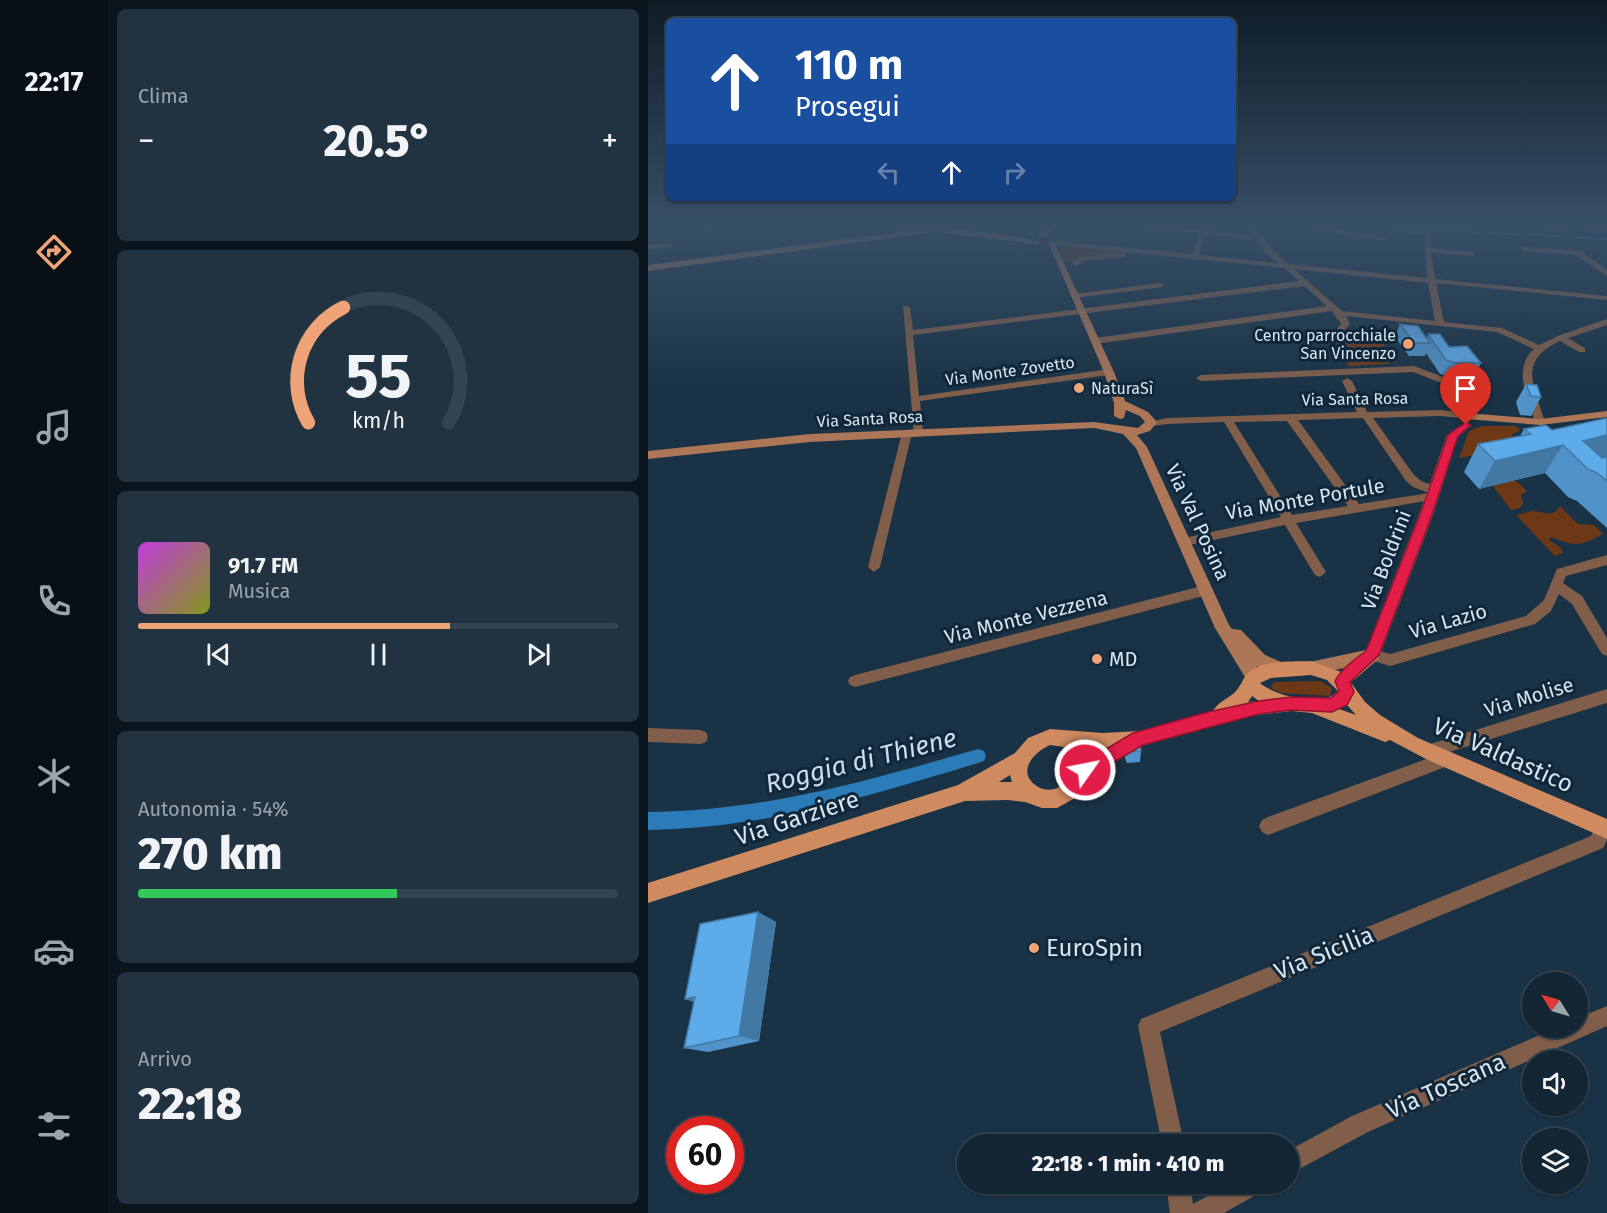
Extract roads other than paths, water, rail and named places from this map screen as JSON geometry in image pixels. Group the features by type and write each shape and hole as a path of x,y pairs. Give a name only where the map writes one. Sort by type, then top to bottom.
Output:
{"main road":[{"path":"1311,668 1323,671 1345,686 1342,701 1332,705 1299,704 1268,699 1257,693 1252,680 1282,670 1311,668"},
{"name":"Via Garziere","path":"1208,719 1237,701 1252,680"},
{"name":"Via Valdastico","path":"1345,686 1357,705 1376,722 1411,742 1606,829"},
{"name":"Via Garziere","path":"648,892 962,793 1021,759 1032,744 1041,739 1059,737 1103,741 1139,739 1250,709 1299,704"},
{"name":"Via Valdastico","path":"1299,704 1411,742"},
{"path":"1068,739 1082,752 1085,770"},
{"name":"Via Garziere","path":"962,793 1002,790 1021,791 1048,799 1061,797 1072,791 1085,770 1139,739"},
{"path":"1021,759 1019,776 1023,784 1036,796"}],"street":[{"path":"1066,279 1109,372 1120,403 1121,424"},
{"path":"1301,279 1337,310 1346,324 1339,331 1340,342"},
{"path":"1418,279 1607,298"},
{"path":"1431,280 1440,324"},
{"path":"909,333 1306,283"},
{"path":"1074,296 1160,285"},
{"path":"874,567 912,433 916,399 906,307"},
{"path":"1095,341 1337,310 1499,330 1540,349"},
{"path":"1540,422 1528,379 1529,361 1534,352 1562,338 1607,322"},
{"path":"1562,338 1582,350"},
{"path":"1201,378 1414,369 1448,384 1466,419 1540,422 1607,414"},
{"name":"Via Monte Zovetto","path":"916,399 1109,372"},
{"path":"1347,381 1365,415 1410,478 1434,494"},
{"path":"1120,403 1144,421"},
{"name":"Via Santa Rosa","path":"1144,421 1436,414 1466,419"},
{"path":"1290,417 1356,508"},
{"path":"1227,419 1320,572"},
{"name":"Via Boldrini","path":"1372,655 1434,494 1453,435 1466,419"},
{"path":"1121,424 1144,421"},
{"path":"1121,424 1144,421"},
{"name":"Via Val Posina","path":"1141,447 1144,421"},
{"name":"Via Santa Rosa","path":"648,455 810,438 1121,424"},
{"name":"Via Val Posina","path":"1121,424 1141,447 1224,628 1252,680"},
{"name":"Via Monte Portule","path":"1184,542 1287,520 1434,494"},
{"path":"1607,560 1567,569 1559,575 1556,585 1577,600 1607,650"},
{"name":"Via Lazio","path":"1372,655 1390,660 1530,620 1552,602 1556,585"},
{"name":"Via Monte Vezzena","path":"855,681 1206,590"},
{"name":"Via Val Posina","path":"1218,614 1253,654 1282,670"},
{"path":"1311,668 1372,655"},
{"path":"1345,686 1355,667 1372,655"},
{"name":"Via Molise","path":"1268,826 1438,755 1607,696"},
{"path":"648,735 700,737"},
{"name":"Via Sicilia","path":"1172,1134 1148,1026 1597,843 1606,829"},
{"name":"Via Toscana","path":"1299,1158 1360,1124 1607,1016"},
{"path":"1179,1194 1182,1213"},
{"path":"1200,1213 1235,1194"}],"waterway":[{"name":"Roggia di Thiene","path":"648,821 690,821 732,817 815,802 978,756"}],"place":[{"name":"Centro parrocchiale San Vincenzo","path":"1408,344"},
{"name":"NaturaSì","path":"1079,388"},
{"name":"MD","path":"1097,659"},
{"name":"EuroSpin","path":"1034,948"}]}
